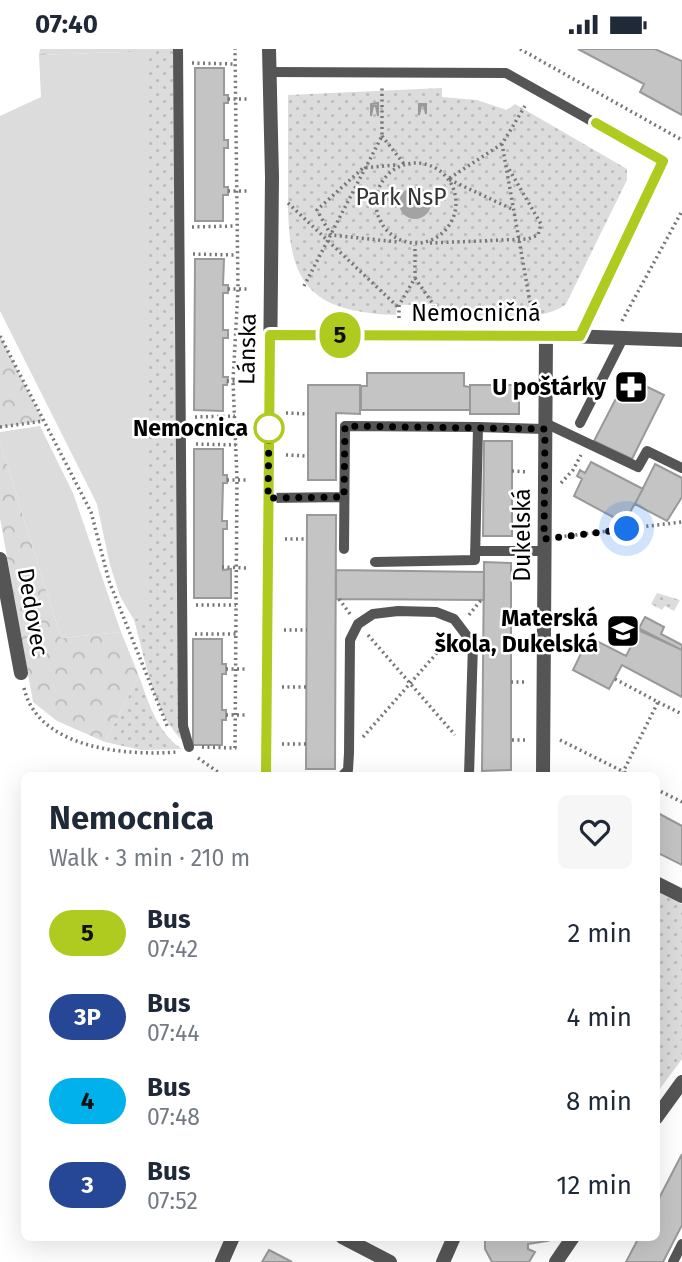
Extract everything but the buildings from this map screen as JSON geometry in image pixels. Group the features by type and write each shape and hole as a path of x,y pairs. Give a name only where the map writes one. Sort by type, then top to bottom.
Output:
{"street":[{"name":"Lánska","path":"266,772 270,335 269,49"},
{"name":"Nemocničná","path":"270,335 580,336 682,340"},
{"name":"Dukelská","path":"543,772 540,737 544,545 541,502 545,426 545,337"},
{"name":"Dedovec","path":"0,559 21,673"},
{"path":"660,885 682,896"},
{"path":"660,1112 682,1082"},
{"path":"222,1262 231,1241"},
{"path":"350,1241 390,1262"},
{"path":"443,1262 452,1241"},
{"path":"556,1262 570,1241"}],"lane":[{"path":"178,49 183,726 190,747"},
{"path":"270,72 506,73 663,161 580,336"},
{"path":"580,423 623,338"},
{"path":"344,549 345,426 545,426 638,467 647,451 682,468"},
{"path":"375,562 410,566 475,560 478,427"},
{"path":"268,498 344,497"},
{"path":"475,551 544,545"},
{"path":"346,772 349,753 349,640 358,624 373,614 410,605 454,619 473,644 469,772"},
{"path":"673,1262 682,1244"}],"path":[{"path":"190,747 235,748 235,49"},
{"path":"520,49 682,140"},
{"path":"179,63 235,64"},
{"path":"304,286 382,136 382,84"},
{"path":"228,99 249,99"},
{"path":"448,179 502,144 525,106"},
{"path":"625,122 631,112"},
{"path":"382,136 404,164"},
{"path":"502,144 533,319"},
{"path":"506,164 541,224 541,230 535,237 415,245 331,235 318,217 319,205 363,168 425,163 448,179 514,210"},
{"path":"399,243 381,221 376,200 385,176 393,168 404,164"},
{"path":"426,243 441,236 453,218 456,208 448,179"},
{"path":"228,191 249,191"},
{"path":"284,199 398,307"},
{"path":"622,321 682,211"},
{"path":"180,227 236,226"},
{"path":"399,319 398,307 415,278 415,245"},
{"path":"180,254 236,255"},
{"path":"415,278 433,304 434,319"},
{"path":"228,289 249,289"},
{"path":"0,336 92,512 109,581 158,706 173,735"},
{"path":"228,381 248,381"},
{"path":"286,413 308,414"},
{"path":"181,417 235,416"},
{"path":"0,427 43,421"},
{"path":"512,506 541,502 573,470 587,443"},
{"path":"181,444 236,445"},
{"path":"284,455 307,456"},
{"path":"573,470 579,473"},
{"path":"512,471 537,472"},
{"path":"227,480 248,479"},
{"path":"544,545 682,522"},
{"path":"283,540 307,539"},
{"path":"222,567 247,568"},
{"path":"349,753 481,600"},
{"path":"182,605 236,605"},
{"path":"358,624 470,752"},
{"path":"511,625 536,625"},
{"path":"282,629 307,630"},
{"path":"182,634 236,634"},
{"path":"226,669 247,669"},
{"path":"21,673 29,706 52,727 84,744 129,754 190,752 218,772"},
{"path":"615,678 682,714"},
{"path":"512,682 536,682"},
{"path":"282,687 307,687"},
{"path":"512,740 540,737 623,772 658,702"},
{"path":"226,715 247,716"},
{"path":"282,744 306,744"},
{"path":"660,791 682,802"}],"green space":[{"path":"40,49 121,49 121,52 39,55"},
{"path":"121,49 176,49 186,744 175,732 158,703 134,620 149,611 149,52 121,52"},
{"path":"149,51 149,612 134,620 120,596 110,565 97,504 0,311 0,116 41,97 39,55"},
{"name":"Park NsP","path":"442,88 442,97 477,100 507,110 515,104 627,169 627,180 566,304 555,311 523,317 437,316 437,304 397,305 396,315 365,312 340,307 321,298 307,285 297,268 289,222 288,95"},
{"path":"0,336 43,421 0,427"},
{"path":"40,426 73,493 121,632 61,638 0,442 0,432"},
{"path":"0,442 61,638 121,632 139,676 105,742 57,721 33,702 0,518"},
{"path":"657,593 680,600 674,611 665,606 662,610 651,604"},
{"path":"139,676 160,726 182,749 141,750 105,742"},
{"path":"660,893 682,904 682,1059 660,1089"}],"shaded area":[{"path":"415,187 426,192 431,203 426,214 415,219 404,214 399,203 404,192"}],"bus line":[{"name":"5","path":"266,772 270,335 580,336 663,161 596,123"}],"place":[{"name":"U poštárky","path":"631,387"},
{"name":"Nemocnica","path":"269,428"},
{"name":"Materská škola, Dukelská","path":"623,631"}],"route":[{"path":"269,428 268,498 344,497 345,426 545,429 544,539 627,529"}]}
